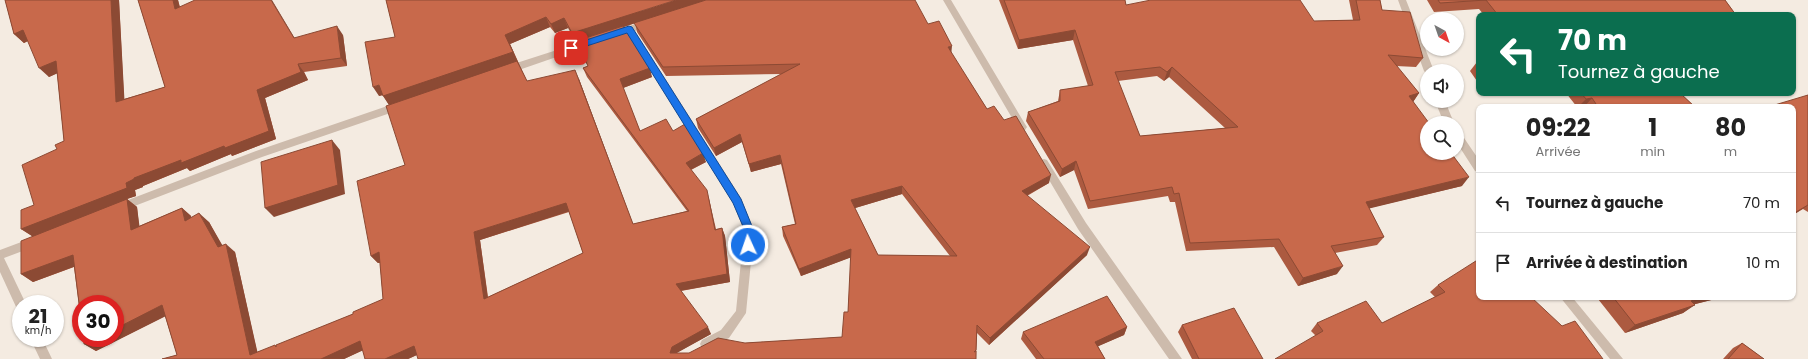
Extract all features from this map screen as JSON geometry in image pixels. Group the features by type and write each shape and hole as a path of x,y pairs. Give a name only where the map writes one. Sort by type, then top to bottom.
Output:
{"street":[{"path":"946,0 1028,137"},
{"path":"1402,0 1426,64"},
{"path":"495,74 658,20"},
{"path":"629,29 737,201 749,231 741,313 724,334 699,348"},
{"path":"111,212 259,154 406,104"},
{"path":"1464,146 1476,164"},
{"path":"1041,158 1082,226 1176,359"},
{"path":"0,255 44,238"},
{"path":"0,261 16,295"},
{"path":"1568,300 1617,359"},
{"path":"40,347 46,359"}],"building":[{"path":"5,0 111,0 116,102 165,87 138,0 173,0 175,9 195,0 271,0 294,38 337,26 341,58 298,64 301,72 257,90 269,131 225,148 224,146 181,163 181,160 134,178 126,183 127,188 21,229 21,210 34,205 22,165 57,149 55,145 64,141 56,61 39,68 23,30 14,34"},
{"path":"386,0 676,0 572,33 564,18 551,24 546,17 505,35 513,52 383,96 379,85 373,87 365,42 395,37"},
{"path":"706,0 915,0 928,24 939,21 952,46 948,47 987,109 994,106 1004,120 1016,116 1051,175 1022,191 1090,247 990,338 977,325 976,350 974,352 976,351 976,359 418,359 414,346 385,359 365,359 360,341 321,359 162,359 177,355 162,305 124,324 124,295 78,295 73,255 21,274 21,241 127,199 131,230 182,208 185,221 199,213 218,247 226,244 250,355 275,345 276,347 276,345 353,314 353,312 383,299 379,252 371,256 357,181 405,165 386,106 517,61 527,81 575,70 633,224 689,211 583,68 588,66 576,41 623,26 650,68 620,79 640,131 666,119 673,131 685,124 703,153 686,163 707,190 715,230 722,228 727,274 676,284 708,327 672,347 670,353 689,353 718,338 745,343 842,337 844,312 848,312 851,249 799,269 782,227 796,224 780,155 749,164 740,134 714,148 696,119 800,64 663,67 634,23","holes":["902,186 957,256 878,255 851,200","566,203 583,253 484,299 474,232"]},
{"path":"1004,0 1125,0 1126,5 1151,0 1300,0 1314,21 1360,20 1356,0 1380,0 1382,10 1410,12 1420,47 1420,56 1422,56 1423,58 1388,55 1419,93 1409,96 1424,116 1420,116 1420,160 1456,160 1469,177 1366,202 1384,237 1331,246 1343,266 1303,278 1279,239 1190,243 1179,193 1174,194 1172,187 1090,201 1076,161 1062,169 1028,112 1060,101 1060,90 1093,85 1075,30 1019,40","holes":["1160,67 1167,72 1172,67 1238,127 1140,136 1115,72"]},
{"path":"1438,0 1486,0 1440,3"},
{"path":"1486,0 1725,0 1734,12 1496,12"},
{"path":"1808,95 1808,205 1796,212 1796,104 1778,104"},
{"path":"1584,96 1683,96 1692,104 1596,104 1592,98 1586,99"},
{"path":"332,140 338,185 265,208 261,162"},
{"path":"1476,261 1476,300 1534,300 1562,326 1575,321 1603,359 1275,359 1323,331 1317,323 1366,301 1382,323 1445,292 1438,285"},
{"path":"1107,296 1127,327 1095,342 1105,359 1044,359 1023,332"},
{"path":"1615,300 1694,300 1691,301 1695,305 1635,325"},
{"path":"1234,308 1263,359 1199,359 1182,325"},
{"path":"1742,343 1764,359 1728,359"}],"route":[{"path":"571,48 629,29 737,201 749,231 748,245"}]}
